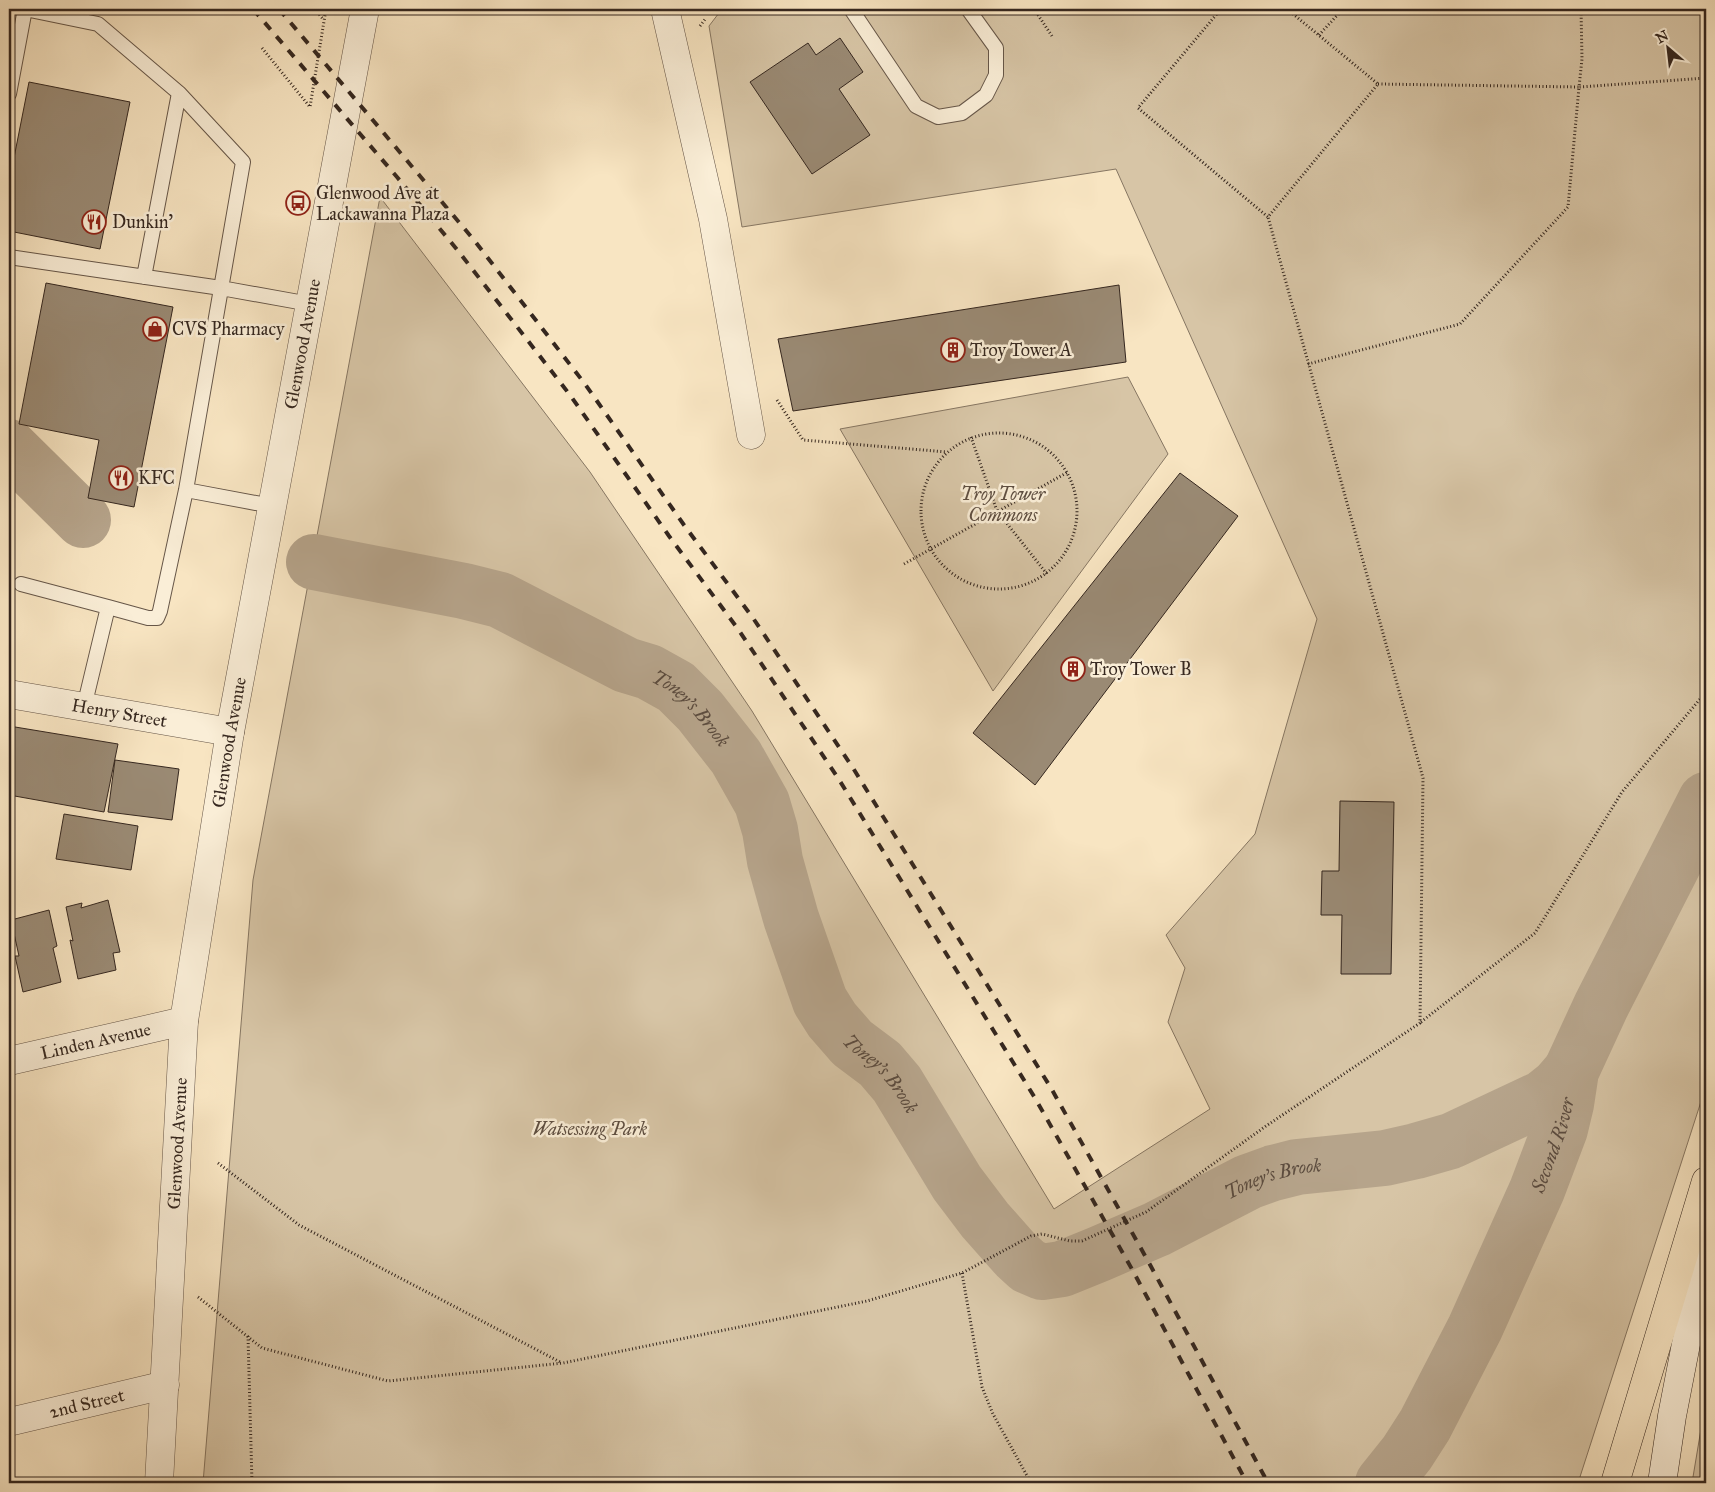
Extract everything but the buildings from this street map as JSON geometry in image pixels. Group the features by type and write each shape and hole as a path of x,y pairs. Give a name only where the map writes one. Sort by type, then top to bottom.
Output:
{"highway":[{"path":"1615,1483 1706,1181"}],"street":[{"name":"Glenwood Avenue","path":"159,1483 184,1021 230,732 365,9"},
{"path":"665,9 713,219 751,435"},
{"name":"Henry Street","path":"9,694 230,732"},
{"name":"Linden Avenue","path":"9,1061 184,1021"},
{"path":"1662,1483 1672,1416 1706,1241"},
{"name":"2nd Street","path":"9,1422 165,1385"}],"lane":[{"path":"9,94 25,9 98,24 178,93 243,162 186,490 157,618 148,618 21,584"},
{"path":"851,9 916,106 938,117 962,113 986,95 996,75 996,48 968,9"},
{"path":"144,277 178,93"},
{"path":"9,257 221,288 310,304"},
{"path":"186,490 272,506"},
{"path":"84,708 108,608"}],"path":[{"path":"315,9 323,19"},
{"path":"262,48 310,107 326,9"},
{"path":"1034,9 1052,36"},
{"path":"1222,9 1138,108 1268,217 1423,778 1420,1022"},
{"path":"1287,9 1378,84 1579,87 1706,78"},
{"path":"1318,35 1343,9"},
{"path":"1308,364 1460,324 1568,207 1582,60 1581,9"},
{"path":"1268,217 1378,84"},
{"path":"775,398 803,440 947,452"},
{"path":"993,433 1015,434 1042,446 1054,455 1068,472 1076,493 1077,516 1073,538 1062,558 1046,574 1025,585 1002,590 978,587 956,577 938,561 926,540 920,517 922,493 931,471 947,452 971,438 993,433"},
{"path":"971,438 997,511 1046,574"},
{"path":"904,564 1068,472"},
{"path":"170,1275 262,1348 388,1381 562,1363 867,1301 962,1273 986,1262 1023,1239 1042,1234 1070,1241 1082,1241 1146,1212 1259,1131 1420,1022 1535,933 1622,792 1706,692"},
{"path":"218,1163 299,1225 562,1363"},
{"path":"962,1273 982,1387 993,1414 1032,1483"},
{"path":"248,1336 252,1483"}],"green space":[{"name":"Watsessing Park","path":"722,9 1706,9 1706,1086 1578,1483 203,1483 253,880 380,197 590,472 752,711 1054,1209 1210,1109 1168,1022 1185,968 1166,935 1255,834 1317,619 1116,169 742,227 709,26"},
{"name":"Troy Tower Commons","path":"1128,377 1168,454 993,691 840,429"},
{"path":"1706,1399 1706,1483 1692,1483"}],"waterway":[{"name":"Toney's Brook","path":"9,447 83,520"},
{"name":"Toney's Brook","path":"314,562 464,591 500,600 626,665 649,672 676,687 700,711 736,757 762,803 770,830 775,861 791,918 820,1001 832,1020 852,1043 880,1064 897,1084 957,1183 985,1220 1028,1266 1042,1272 1062,1269 1099,1254 1157,1229 1248,1182 1273,1173 1297,1167 1385,1158 1451,1141 1543,1098 1558,1086 1571,1071"},
{"name":"Second River","path":"1383,1483 1407,1453 1425,1425 1475,1328 1537,1190 1560,1129 1571,1071 1601,1006 1706,800"}],"railway":[{"path":"253,9 459,252 570,395 669,536 738,629 838,778 1035,1098 1133,1271 1247,1483"},
{"path":"279,9 474,240 585,384 684,525 753,618 853,768 1051,1088 1148,1261 1268,1483"}],"place":[{"name":"Glenwood Ave at Lackawanna Plaza","path":"298,203"},
{"name":"Dunkin'","path":"94,222"},
{"name":"CVS Pharmacy","path":"155,329"},
{"name":"Troy Tower A","path":"953,350"},
{"name":"KFC","path":"121,478"},
{"name":"Troy Tower B","path":"1073,669"}]}
